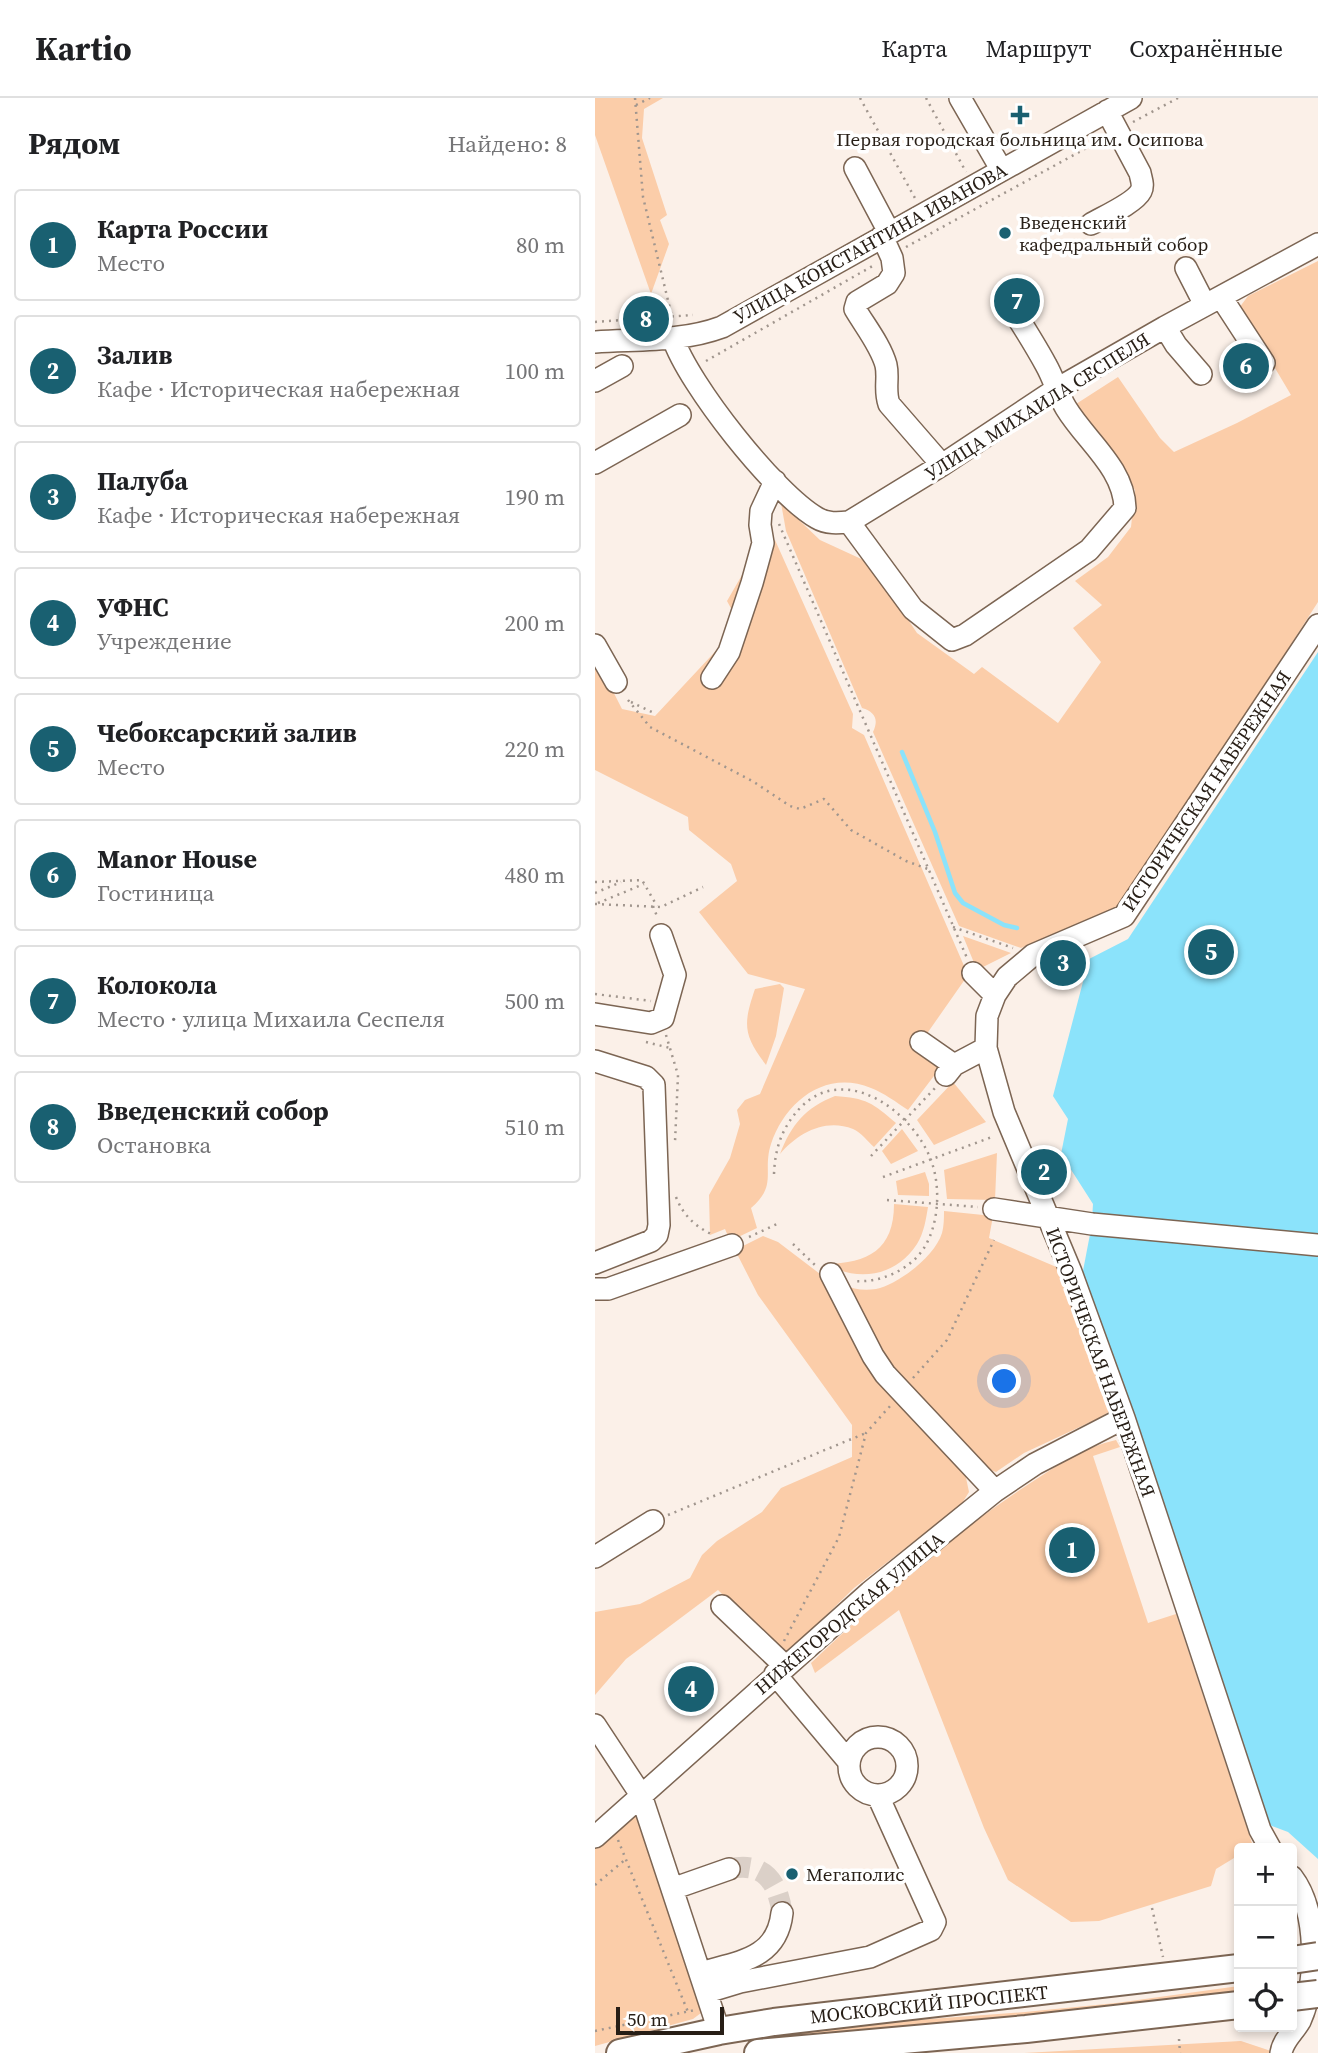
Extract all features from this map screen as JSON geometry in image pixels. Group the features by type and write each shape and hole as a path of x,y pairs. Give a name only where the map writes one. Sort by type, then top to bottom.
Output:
{"main road":[{"name":"МОСКОВСКИЙ ПРОСПЕКТ","path":"620,2053 774,2022 1234,1969"},
{"path":"1297,1996 1318,1994"},
{"name":"МОСКОВСКИЙ ПРОСПЕКТ","path":"758,2053 1026,2029 1234,2006"}],"street":[{"path":"960,98 1001,169"},
{"name":"УЛИЦА КОНСТАНТИНА ИВАНОВА","path":"595,342 673,338 722,327 887,241 1001,169 1131,98"},
{"path":"1091,224 1135,199 1143,184 1140,173 1107,111"},
{"path":"855,168 887,241 894,273 887,284 857,302 855,310 884,358 887,368 885,393 889,404 942,465"},
{"name":"УЛИЦА МИХАИЛА СЕСПЕЛЯ","path":"849,522 942,465 1055,390 1318,244"},
{"path":"1186,268 1265,362"},
{"path":"673,338 686,368 708,400 775,481 795,502 820,520 849,522 913,609 952,640 965,635 1089,550 1125,508 1125,496 1115,473 1068,412 1055,390 1048,367 1004,296"},
{"path":"1165,327 1201,374"},
{"path":"595,381 622,366"},
{"path":"595,463 680,415"},
{"path":"712,678 729,652 752,583 764,543 760,525 761,511 775,481"},
{"name":"ИСТОРИЧЕСКАЯ НАБЕРЕЖНАЯ","path":"1267,1843 1260,1830 1072,1272 1004,1112 986,1048 987,1016 995,995 1007,976 1033,956 1124,916 1318,625"},
{"path":"595,645 622,691"},
{"path":"595,1014 651,1023 664,1012 674,982 674,970 661,935"},
{"path":"973,973 995,995"},
{"path":"921,1042 950,1070 986,1048"},
{"path":"595,1061 646,1077 654,1085 659,1225 657,1235 651,1241 595,1263"},
{"path":"994,1209 1092,1224 1318,1245"},
{"path":"595,1289 608,1289 732,1245"},
{"path":"831,1274 873,1356 901,1391 995,1491"},
{"name":"НИЖЕГОРОДСКАЯ УЛИЦА","path":"602,1831 778,1666 995,1491 1034,1464 1123,1418"},
{"path":"595,1557 653,1521"},
{"path":"722,1606 778,1666 849,1762"},
{"path":"595,1725 641,1795 703,1991 719,2031"},
{"path":"873,1737 891,1740 898,1745 907,1761 904,1781 897,1789 878,1796 859,1789 849,1772 849,1762 857,1745 873,1737"},
{"path":"703,1991 870,1957 930,1930 935,1922 878,1796"},
{"path":"672,1889 729,1870"},
{"path":"1281,2053 1283,2044 1299,2021 1312,1990 1309,1958 1314,1932 1307,1904 1297,1886"},
{"path":"703,1991 770,1946 782,1913"}],"path":[{"path":"595,322 671,317 643,197 635,98"},
{"path":"636,105 650,98"},
{"path":"860,98 916,200"},
{"path":"926,98 967,172"},
{"path":"697,366 887,241 1117,131 1178,98"},
{"path":"795,502 776,519 973,973"},
{"path":"622,691 650,727 754,782 790,806 800,809 824,799 851,830 906,861 928,869"},
{"path":"622,691 656,714"},
{"path":"595,883 639,879 645,883 656,914"},
{"path":"596,904 595,895 626,880"},
{"path":"596,904 645,883"},
{"path":"596,904 655,906 703,887"},
{"path":"953,927 1033,956"},
{"path":"595,994 664,1012 678,1076 675,1151"},
{"path":"871,1156 950,1070"},
{"path":"774,1174 775,1151 794,1114 829,1089 842,1088 870,1094 888,1106 905,1121 931,1160 937,1190 930,1238 912,1262 898,1272 866,1282 849,1280 813,1264 793,1244"},
{"path":"883,1177 992,1138"},
{"path":"675,1194 694,1224 732,1245 778,1224"},
{"path":"887,1200 994,1209"},
{"path":"778,1666 839,1537 866,1433 947,1340 994,1240"},
{"path":"653,1521 866,1433"},
{"path":"602,1831 627,1858 688,2012"},
{"path":"595,1885 627,1858"},
{"path":"1153,1908 1163,1956"},
{"path":"595,2031 688,2012 703,1991"},
{"path":"1179,2039 1180,2053"}],"shaded area":[{"path":"595,98 663,98 644,109 642,138 667,215 660,220 669,244 651,294 595,135"},
{"path":"1318,261 1318,602 1129,897 1116,909 1021,948 959,926 873,732 875,717 862,708 786,531 781,503 820,540 870,563 917,633 974,674 982,667 1058,723 1101,662 1073,628 1102,605 1075,581 1108,557 1131,527 1135,490 1076,404 1118,377 1160,438 1174,452 1291,395 1239,308 1248,296"},
{"path":"775,540 853,714 852,728 864,735 968,975 919,1045 940,1068 908,1110 876,1090 854,1083 823,1086 809,1093 786,1115 771,1144 767,1185 751,1208 757,1228 730,1241 725,1229 710,1235 709,1195 730,1158 740,1124 737,1110 745,1100 760,1094 805,989 748,974 699,912 737,881 731,864 689,830 688,817 595,770 595,656 622,709 655,716 740,625 727,601 757,549"},
{"path":"963,936 1011,953 977,970"},
{"path":"780,984 784,988 776,1036 766,1065 749,1037 748,1011 755,989"},
{"path":"953,1082 986,1122 934,1145 917,1120"},
{"path":"835,1096 869,1103 896,1123 874,1147 856,1130 832,1125 804,1134 780,1154 789,1134 801,1118"},
{"path":"902,1129 918,1151 891,1164 882,1151"},
{"path":"997,1153 995,1200 947,1199 944,1170"},
{"path":"925,1172 929,1196 898,1195 896,1181"},
{"path":"894,1204 928,1207 917,1244 898,1264 887,1270 863,1274 838,1270 826,1264 854,1261 876,1251 889,1233"},
{"path":"944,1211 993,1216 989,1238 1061,1269 1111,1405 1109,1412 1099,1418 1024,1453 996,1472 974,1464 887,1367 843,1285 876,1289 915,1268 938,1242 943,1230"},
{"path":"763,1236 778,1242 824,1277 965,1473 969,1492 961,1505 854,1588 789,1652 783,1655 718,1590 626,1659 595,1695 595,1612 640,1604 690,1578 702,1555 717,1541 762,1512 781,1488 852,1457 852,1425 758,1295 735,1250"},
{"path":"1116,1440 1120,1447 1093,1456 1148,1623 1176,1614 1252,1843 1234,1843 1234,1858 1216,1869 1211,1886 1099,1921 1071,1922 1008,1880 984,1828 899,1610 815,1673 811,1663 947,1543 1005,1500 1064,1462 1094,1447"},
{"path":"637,1814 704,2008 693,2019 595,2046 595,1847 630,1816"},
{"path":"1234,1987 1234,1995 1025,2019 751,2040 748,2038 767,2031 1116,2003"},
{"path":"1241,2041 1271,2053 1024,2053"}],"water":[{"path":"1318,652 1318,1240 1092,1220 1093,1204 1061,1154 1068,1119 1053,1096 1089,959 1128,939"},
{"path":"1091,1229 1318,1250 1318,1859 1288,1832 1269,1825 1082,1276"}],"waterway":[{"path":"902,752 935,832 955,893 963,903 1004,925 1017,928"}],"tunnel":[{"path":"729,1869 751,1868 767,1876 777,1892 782,1913"}],"place":[{"name":"Первая городская больница им. Осипова","path":"1020,115"},
{"name":"Введенский кафедральный собор","path":"1005,233"},
{"name":"Колокола","path":"1017,301"},
{"name":"Введенский собор","path":"646,319"},
{"name":"Manor House","path":"1246,366"},
{"name":"Чебоксарский залив","path":"1211,952"},
{"name":"Палуба","path":"1063,963"},
{"name":"Залив","path":"1044,1172"},
{"name":"Карта России","path":"1072,1550"},
{"name":"УФНС","path":"691,1689"},
{"name":"Мегаполис","path":"792,1874"}]}
